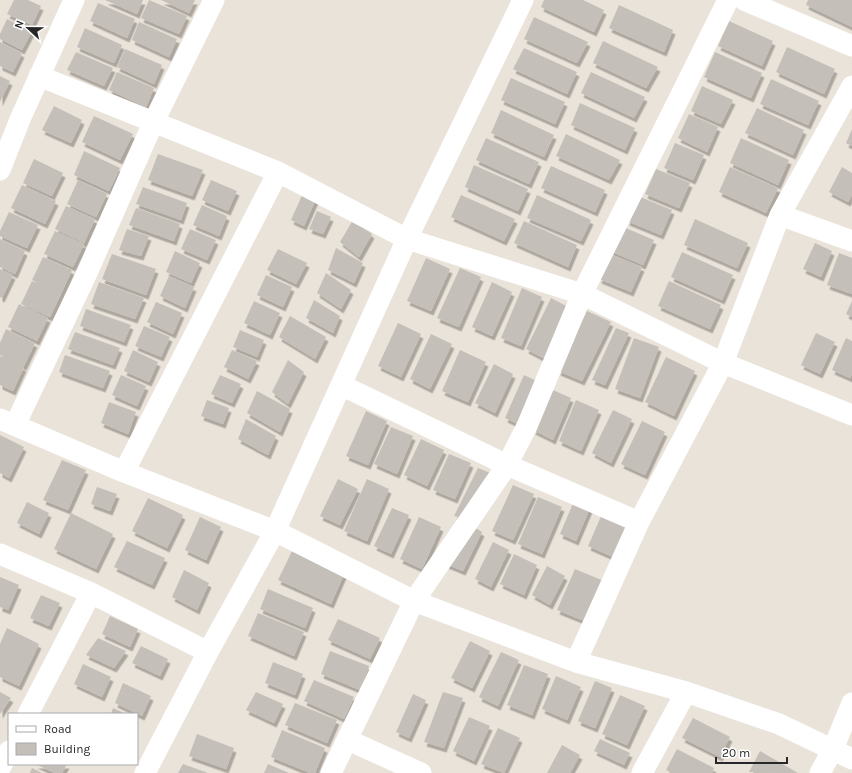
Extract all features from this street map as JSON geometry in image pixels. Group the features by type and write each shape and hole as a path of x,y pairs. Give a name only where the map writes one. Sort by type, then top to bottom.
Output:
{"street":[{"path":"0,170 39,76 74,0"},
{"path":"214,0 153,123 86,273 7,422 124,472 275,531 414,601 576,662 686,692 779,724 852,759"},
{"path":"145,773 208,652 275,531 407,239 522,0"},
{"path":"330,773 348,740 414,601 507,464 530,420 582,294 728,0"},
{"path":"744,0 852,46"},
{"path":"39,76 278,172 407,239 582,294 723,363 852,415"},
{"path":"576,662 638,522 723,363 780,215 852,86"},
{"path":"124,472 278,172"},
{"path":"780,215 852,241"},
{"path":"341,385 507,464 638,522"},
{"path":"0,554 91,593 208,652"},
{"path":"29,713 91,593"},
{"path":"642,773 686,692"},
{"path":"820,773 833,750 852,703"},
{"path":"348,740 421,773"},
{"path":"0,768 8,753"}],"building":[{"path":"14,0 28,0 41,6 32,25 7,14"},
{"path":"105,0 143,0 137,14"},
{"path":"149,0 187,16 179,34 141,18"},
{"path":"161,0 195,0 189,13"},
{"path":"544,0 583,0 604,10 594,32 541,7"},
{"path":"808,0 852,0 852,27 806,5"},
{"path":"98,3 135,19 127,38 90,21"},
{"path":"619,5 673,30 664,52 609,28"},
{"path":"534,17 588,42 577,63 524,39"},
{"path":"7,19 32,31 22,50 0,39 0,34"},
{"path":"729,21 773,41 762,66 718,46"},
{"path":"139,22 177,39 169,57 132,40"},
{"path":"85,28 122,45 114,63 77,47"},
{"path":"603,41 658,67 646,88 593,63"},
{"path":"0,42 22,53 13,72 0,66"},
{"path":"787,47 835,69 824,94 776,72"},
{"path":"524,48 577,72 567,94 513,69"},
{"path":"125,49 162,65 154,84 117,67"},
{"path":"76,52 113,68 104,86 67,70"},
{"path":"715,52 762,73 751,98 704,77"},
{"path":"117,72 154,88 146,107 109,90"},
{"path":"591,72 645,97 634,118 581,93"},
{"path":"0,76 10,81 0,102"},
{"path":"511,78 565,102 555,124 501,100"},
{"path":"771,79 819,101 808,125 760,104"},
{"path":"702,86 733,100 721,124 691,111"},
{"path":"580,103 635,128 625,150 571,125"},
{"path":"54,106 82,120 71,143 42,130"},
{"path":"757,108 804,130 793,155 745,133"},
{"path":"501,110 554,135 544,157 491,133"},
{"path":"689,114 718,127 707,152 678,138"},
{"path":"94,116 133,134 120,160 82,142"},
{"path":"852,129 852,146 846,143"},
{"path":"566,134 620,160 609,180 556,156"},
{"path":"486,138 539,162 529,184 476,160"},
{"path":"741,138 789,160 778,185 730,163"},
{"path":"675,143 704,155 693,180 664,168"},
{"path":"84,151 120,168 109,191 74,175"},
{"path":"158,154 203,170 192,196 148,180"},
{"path":"34,159 63,173 52,196 23,183"},
{"path":"474,165 528,189 518,211 465,187"},
{"path":"551,166 605,190 595,212 541,188"},
{"path":"730,167 778,188 766,213 719,192"},
{"path":"842,167 852,173 852,195 848,202 829,192"},
{"path":"656,169 690,183 679,208 645,194"},
{"path":"78,180 107,194 96,217 67,204"},
{"path":"211,180 237,191 228,211 202,200"},
{"path":"22,185 56,201 45,224 11,208"},
{"path":"143,187 187,203 181,220 136,204"},
{"path":"303,193 316,199 304,226 291,220"},
{"path":"461,195 515,219 504,241 451,217"},
{"path":"537,195 591,220 581,241 527,218"},
{"path":"638,196 672,210 661,235 627,221"},
{"path":"202,205 227,216 219,236 193,225"},
{"path":"66,206 95,219 84,243 55,229"},
{"path":"136,208 180,224 174,241 129,225"},
{"path":"317,211 331,217 323,234 309,229"},
{"path":"9,212 38,225 27,248 0,236 0,231"},
{"path":"695,219 748,243 737,268 684,245"},
{"path":"353,220 372,234 359,257 340,242"},
{"path":"524,221 577,245 568,267 514,243"},
{"path":"621,226 654,240 643,265 610,251"},
{"path":"127,229 149,236 141,256 119,250"},
{"path":"190,229 216,240 207,260 181,249"},
{"path":"55,231 84,244 73,267 44,254"},
{"path":"0,239 25,251 15,274 0,267"},
{"path":"815,243 832,251 821,277 803,269"},
{"path":"336,248 363,263 354,283 328,270"},
{"path":"278,249 307,263 296,284 267,270"},
{"path":"175,251 200,263 191,283 166,272"},
{"path":"682,252 733,275 722,300 671,277"},
{"path":"839,253 852,258 852,294 827,285"},
{"path":"112,254 156,269 146,295 102,279"},
{"path":"610,254 642,267 631,292 599,279"},
{"path":"43,257 72,270 61,294 32,280"},
{"path":"426,258 450,269 431,311 407,301"},
{"path":"460,268 481,277 459,327 437,318"},
{"path":"0,269 13,275 2,298 0,297"},
{"path":"326,273 351,290 341,309 317,293"},
{"path":"266,275 292,287 283,307 257,295"},
{"path":"169,276 194,287 185,308 160,296"},
{"path":"32,281 61,294 50,317 21,304"},
{"path":"669,281 721,305 710,329 658,306"},
{"path":"99,282 144,298 135,319 91,304"},
{"path":"492,282 512,292 492,336 472,327"},
{"path":"522,288 542,297 521,346 501,338"},
{"path":"551,298 572,309 547,360 526,349"},
{"path":"314,300 340,316 333,333 306,318"},
{"path":"254,301 280,313 270,335 244,323"},
{"path":"852,301 852,317 846,314"},
{"path":"156,302 182,313 173,334 147,322"},
{"path":"19,304 48,318 37,341 8,327"},
{"path":"86,309 131,325 124,342 80,326"},
{"path":"587,311 611,322 582,381 558,371"},
{"path":"290,316 326,337 315,359 279,337"},
{"path":"398,323 421,334 401,377 378,366"},
{"path":"144,326 170,337 161,357 135,346"},
{"path":"616,328 629,333 605,385 592,380"},
{"path":"6,329 35,343 24,366 0,355 0,343"},
{"path":"240,330 264,340 257,357 233,347"},
{"path":"75,332 120,348 113,365 68,349"},
{"path":"816,333 835,342 820,374 801,365"},
{"path":"431,334 452,344 430,389 410,379"},
{"path":"634,338 659,347 640,398 615,389"},
{"path":"846,338 852,341 852,374 850,378 832,370"},
{"path":"133,350 158,362 149,382 124,371"},
{"path":"232,350 257,361 248,379 224,367"},
{"path":"460,350 486,362 468,402 442,391"},
{"path":"65,355 110,371 103,388 59,372"},
{"path":"0,356 24,367 13,391 0,385"},
{"path":"666,357 695,371 674,416 645,402"},
{"path":"288,360 304,372 288,404 272,392"},
{"path":"494,364 513,374 495,413 475,403"},
{"path":"121,375 146,386 137,406 112,395"},
{"path":"220,375 241,384 232,403 211,394"},
{"path":"524,375 541,383 522,426 505,418"},
{"path":"553,390 571,398 553,440 533,430"},
{"path":"257,391 290,409 280,432 247,413"},
{"path":"207,400 229,408 223,424 201,416"},
{"path":"576,400 599,410 581,451 559,441"},
{"path":"109,402 136,412 128,434 101,423"},
{"path":"613,410 632,419 611,463 592,453"},
{"path":"366,411 387,421 368,465 346,456"},
{"path":"246,419 276,436 268,455 238,439"},
{"path":"642,421 665,432 645,475 621,464"},
{"path":"391,427 413,436 397,474 374,464"},
{"path":"0,435 24,447 9,478 0,473"},
{"path":"421,439 444,450 427,486 404,475"},
{"path":"449,454 471,463 455,499 433,490"},
{"path":"62,460 86,470 68,510 43,500"},
{"path":"478,468 493,474 464,518 454,516"},
{"path":"338,479 358,489 340,525 320,516"},
{"path":"367,479 389,489 367,541 344,531"},
{"path":"513,485 534,494 513,540 492,531"},
{"path":"97,487 117,494 110,511 91,504"},
{"path":"538,497 562,507 542,554 518,544"},
{"path":"148,498 183,515 167,548 132,531"},
{"path":"574,501 590,508 576,541 560,534"},
{"path":"27,502 49,513 39,534 17,523"},
{"path":"392,508 409,515 391,554 374,546"},
{"path":"71,513 113,534 96,569 54,549"},
{"path":"602,514 627,525 613,557 588,546"},
{"path":"200,517 221,527 206,560 185,550"},
{"path":"419,517 441,527 422,569 400,559"},
{"path":"471,525 482,532 463,571 446,564"},
{"path":"127,541 165,558 152,585 114,567"},
{"path":"493,542 509,550 491,587 475,579"},
{"path":"292,551 344,574 331,604 278,580"},
{"path":"514,554 537,565 524,595 500,584"},
{"path":"547,566 565,576 550,605 532,595"},
{"path":"575,569 604,581 587,622 557,610"},
{"path":"184,570 209,583 197,610 172,597"},
{"path":"0,577 19,585 8,610 0,607"},
{"path":"268,589 313,608 305,628 260,609"},
{"path":"41,595 60,603 49,626 30,618"},
{"path":"258,613 304,632 294,656 248,636"},
{"path":"110,616 138,629 130,647 102,634"},
{"path":"338,619 380,638 370,659 328,640"},
{"path":"7,628 39,644 19,686 0,677 0,644"},
{"path":"98,638 126,651 114,668 86,655"},
{"path":"470,641 490,651 472,688 451,678"},
{"path":"141,646 168,659 160,676 132,663"},
{"path":"330,651 369,666 360,690 321,674"},
{"path":"501,652 519,660 498,706 479,697"},
{"path":"273,662 303,674 295,695 265,683"},
{"path":"83,664 111,677 102,697 74,684"},
{"path":"524,665 548,674 532,715 507,705"},
{"path":"556,676 581,687 567,720 542,709"},
{"path":"314,680 354,697 344,719 304,701"},
{"path":"595,681 612,688 595,728 578,721"},
{"path":"123,683 151,696 142,716 115,703"},
{"path":"0,692 11,698 0,714"},
{"path":"256,692 283,704 274,723 246,710"},
{"path":"443,692 463,698 444,748 424,742"},
{"path":"413,694 426,700 409,738 396,732"},
{"path":"620,695 645,706 627,745 602,734"},
{"path":"295,703 337,720 327,743 285,725"},
{"path":"113,708 124,713 111,713"},
{"path":"469,717 490,726 474,761 453,751"},
{"path":"693,718 730,737 720,757 682,738"},
{"path":"498,728 520,738 504,773 481,764"},
{"path":"282,730 325,748 315,773 310,773 271,757"},
{"path":"197,734 234,748 226,769 189,756"},
{"path":"600,739 630,753 624,765 594,751"},
{"path":"562,745 580,755 570,773 547,773"},
{"path":"677,749 714,768 712,773 672,773 666,770"},
{"path":"760,751 798,773 749,772"},
{"path":"183,764 208,773 178,773"},
{"path":"268,764 289,773 264,773"},
{"path":"37,765 66,765 62,773 55,773"},
{"path":"32,768 42,773 30,773"}]}
